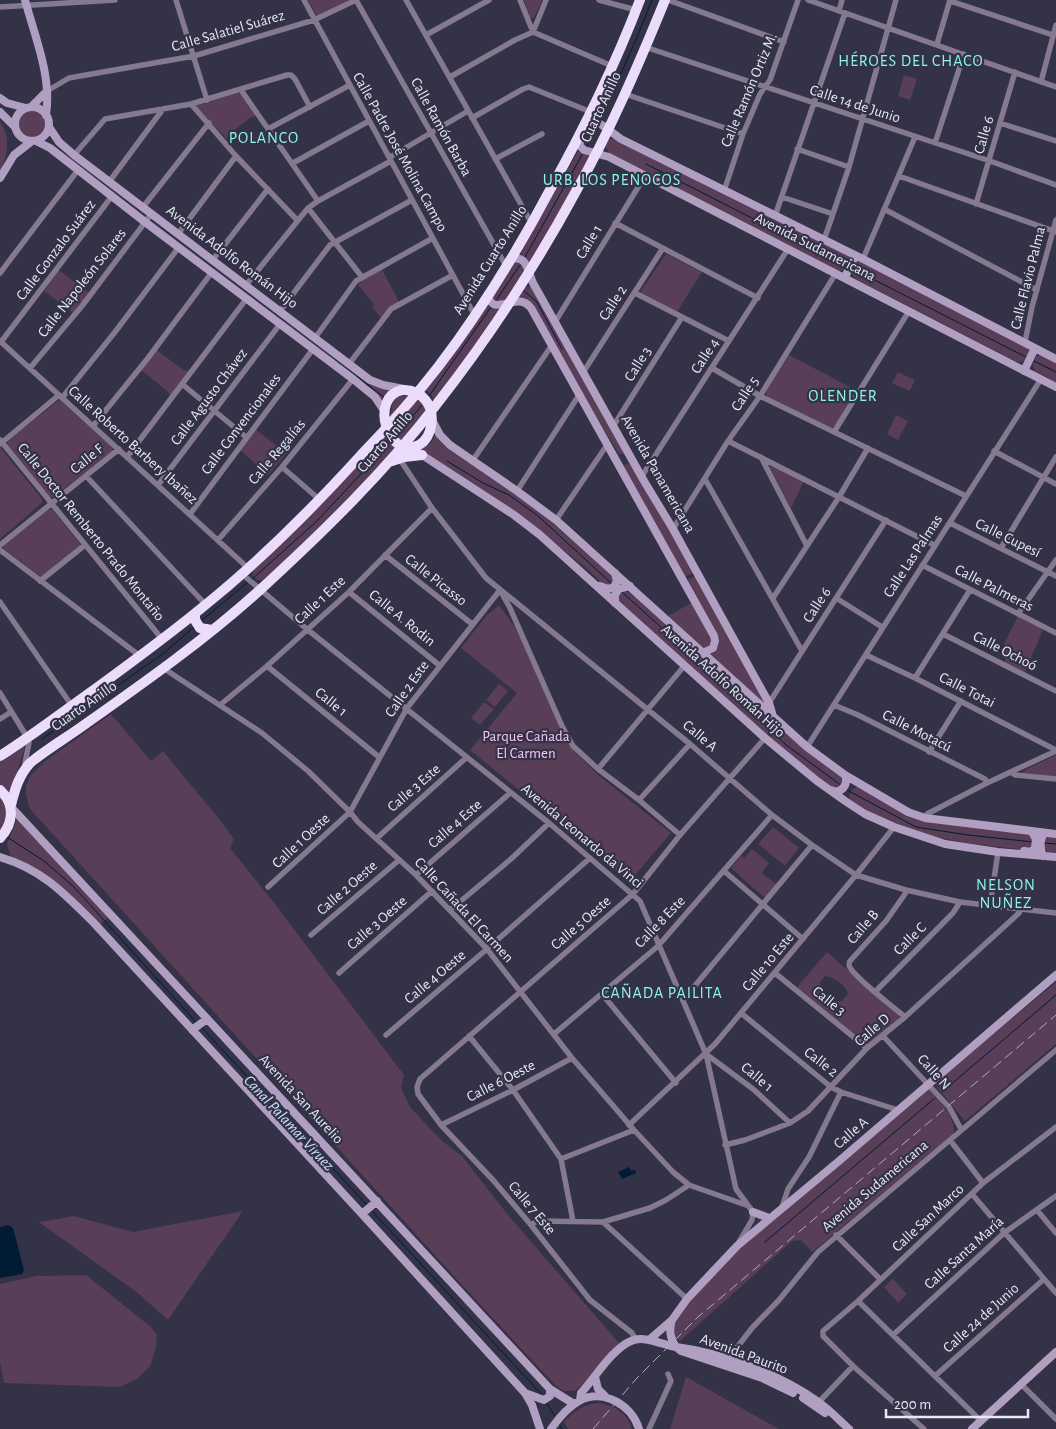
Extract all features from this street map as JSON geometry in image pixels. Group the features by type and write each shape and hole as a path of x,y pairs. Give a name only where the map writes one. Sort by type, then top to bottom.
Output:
{"highway":[{"name":"Avenida Cuarto Anillo","path":"414,391 428,379 475,316 532,224 589,119 640,0"},
{"name":"Cuarto Anillo","path":"0,756 72,706 184,622 212,630 346,507 386,464 406,447 431,415 508,303 575,194 588,151 605,128 625,94 666,0"},
{"path":"393,388 428,379"},
{"path":"406,447 393,440 387,428 386,402 398,391 414,391 426,400 431,415"},
{"name":"Cuarto Anillo","path":"3,834 11,819 14,793 23,770 37,757 163,668 198,626 206,605 246,573 320,500 387,428 414,391"},
{"path":"386,464 400,458 422,455"},
{"path":"0,790 11,806"}],"main road":[{"path":"0,178 14,155 44,136 49,127 46,115 47,91 43,66 26,3"},
{"path":"14,155 17,116 47,91"},
{"path":"0,98 7,103 40,109 46,115"},
{"path":"0,112 22,138 34,141"},
{"path":"588,151 579,143 589,119"},
{"name":"Avenida Sudamericana","path":"589,119 620,139 859,257 1056,359"},
{"name":"Avenida Adolfo Román Hijo","path":"49,127 59,142 74,155 370,380 393,388 414,391"},
{"name":"Avenida Adolfo Román Hijo","path":"34,141 50,148 354,379 375,397 385,412"},
{"path":"50,148 74,155"},
{"name":"Avenida Sudamericana","path":"588,151 608,156 1056,387"},
{"path":"844,278 859,257"},
{"name":"Avenida Panamericana","path":"508,263 516,258 523,260 527,265 528,272 555,322 673,529 769,703 772,715"},
{"name":"Avenida Panamericana","path":"488,294 490,301 496,305 503,306 508,303 521,301 530,306 714,636 714,648 703,653"},
{"path":"1024,371 1034,348"},
{"path":"327,360 334,352"},
{"name":"Avenida Adolfo Román Hijo","path":"431,415 443,439 556,520 807,747 845,776 907,811 925,818 1038,834 1056,834"},
{"name":"Avenida Adolfo Román Hijo","path":"406,447 422,455 514,515 540,535 765,738 817,781 865,814 894,827 945,844 998,852 1039,853 1056,857"},
{"path":"614,456 618,459 623,459 627,456 628,451"},
{"path":"620,468 621,463 625,460 634,462"},
{"path":"575,566 605,589 614,587 617,583 615,575"},
{"path":"615,601 616,593 619,589 629,586"},
{"path":"817,781 832,790 839,791 845,786 845,776"},
{"path":"847,801 846,794 848,789 858,784"},
{"name":"Avenida San Aurelio","path":"11,806 205,1020 550,1393 577,1402"},
{"path":"972,849 1039,853 1036,844 1038,834"},
{"path":"0,856 35,871 59,888 194,1029 364,1213 525,1394 540,1429"},
{"name":"Calle A","path":"649,1340 672,1320 687,1299 737,1246 1056,975"},
{"path":"194,1029 205,1020"},
{"path":"364,1213 375,1203"},
{"path":"753,1212 769,1218"},
{"path":"672,1320 670,1331 675,1347"},
{"path":"552,1427 577,1402 582,1393 623,1345 636,1340"},
{"name":"Avenida Paurito","path":"636,1340 649,1340 675,1347 685,1347 728,1359 776,1377 819,1402 849,1429"},
{"name":"Avenida Paurito","path":"675,1347 687,1354 734,1368 780,1386 823,1411 843,1429"},
{"path":"972,1429 1056,1352"},
{"path":"595,1377 598,1389 607,1398"},
{"path":"525,1394 544,1400 550,1393"},
{"path":"577,1402 591,1397 607,1398 616,1401 630,1411 636,1419 639,1429"}],"street":[{"path":"0,7 26,3 115,0"},
{"path":"176,0 207,100"},
{"name":"Calle Padre José Molina Campo","path":"304,0 475,316"},
{"name":"Calle Salatiel Suárez","path":"47,91 69,78 194,56 314,20 356,0"},
{"name":"Calle Ramón Barba","path":"356,0 430,133 508,263"},
{"path":"406,0 532,224"},
{"path":"426,35 489,0"},
{"path":"520,0 533,32 612,66"},
{"path":"450,77 515,40 533,32 546,0"},
{"path":"599,0 636,10"},
{"path":"666,0 784,42"},
{"name":"Calle Ramón Ortiz M.","path":"724,191 743,134 760,94 770,80 798,0"},
{"path":"808,0 1056,87"},
{"path":"775,216 814,104 842,12 842,0"},
{"path":"824,240 849,167 896,0"},
{"path":"937,44 950,0 1054,35"},
{"path":"1041,82 1056,25"},
{"name":"Calle 14 de Junio","path":"645,47 990,161 1056,185"},
{"path":"936,144 964,54"},
{"name":"Calle 6","path":"976,204 1016,72"},
{"path":"74,155 105,120 191,104 287,75 291,75 295,79 310,107"},
{"path":"268,129 350,86"},
{"path":"472,118 529,87 589,119"},
{"path":"241,90 318,201"},
{"path":"625,94 743,134"},
{"path":"191,104 236,156 297,220"},
{"path":"109,182 163,109"},
{"path":"246,285 308,208 468,111"},
{"path":"292,163 369,121"},
{"path":"1000,122 1056,141"},
{"path":"144,207 208,123"},
{"path":"495,159 542,134"},
{"path":"859,257 884,210 915,137"},
{"path":"797,149 849,167"},
{"path":"178,234 236,156"},
{"path":"0,273 78,170"},
{"name":"Calle 1","path":"555,322 645,176"},
{"path":"899,176 1055,232"},
{"path":"212,260 268,189"},
{"name":"Calle Gonzalo Suárez","path":"0,342 112,196"},
{"path":"782,197 833,214"},
{"path":"280,311 326,249 334,242 412,200"},
{"path":"308,208 362,277"},
{"path":"884,210 1037,290"},
{"name":"Calle Napoleón Solares","path":"30,368 82,306 152,214"},
{"name":"Calle Flavio Palma","path":"1025,342 1037,290 1055,232 1056,220"},
{"path":"615,223 758,298"},
{"path":"315,338 353,285 362,277 433,238"},
{"path":"1,442 60,397 115,332 179,247"},
{"name":"Calle 2","path":"584,372 662,248"},
{"name":"Calle 4","path":"642,476 788,249"},
{"path":"93,426 148,358 212,272"},
{"name":"Calle 5","path":"673,529 728,441 760,396 836,273"},
{"path":"349,364 391,309 453,275"},
{"path":"635,293 730,341"},
{"path":"127,457 247,298"},
{"path":"834,432 909,311"},
{"name":"Calle 3","path":"614,425 682,317"},
{"name":"Calle Agusto Chávez","path":"158,485 280,324"},
{"name":"Calle Roberto Barbery Ibañez","path":"0,342 218,540 246,573"},
{"path":"472,460 552,345"},
{"name":"Calle Convencionales","path":"190,514 313,349"},
{"path":"712,368 760,396 966,496"},
{"name":"Calle Regalías","path":"218,540 282,467 354,379"},
{"name":"Calle Las Palmas","path":"807,747 1041,379"},
{"path":"182,384 246,437"},
{"path":"517,491 579,395"},
{"path":"728,441 934,545"},
{"name":"Calle Doctor Remberto Prado Montaño","path":"1,442 162,639"},
{"path":"556,520 607,445"},
{"path":"773,598 839,497 868,448"},
{"name":"Calle F","path":"0,545 119,449"},
{"path":"994,452 1056,484"},
{"path":"761,457 807,546"},
{"path":"1001,548 1056,457"},
{"name":"Calle A","path":"400,458 432,508 482,574 690,744 772,815 812,845 856,874 906,890 960,902 1056,913"},
{"path":"282,467 320,500"},
{"path":"86,476 206,605"},
{"path":"705,479 802,651"},
{"name":"Calle 1 Este","path":"220,705 267,666 349,592 432,508"},
{"name":"Calle 6","path":"769,703 886,520"},
{"name":"Calle Cupesí","path":"950,523 1056,576"},
{"path":"40,581 85,545"},
{"path":"0,550 140,656"},
{"name":"Calle Picasso","path":"385,555 472,624"},
{"path":"1018,614 1056,560"},
{"name":"Calle Palmeras","path":"922,565 1056,633"},
{"name":"Avenida Leonardo da Vinci","path":"246,573 257,587 308,630 407,708 634,894 644,908 658,946 706,1054 736,1189 753,1212"},
{"path":"500,590 514,616 567,736 581,754 598,769 640,800 680,835"},
{"name":"Calle 2 Este","path":"350,812 407,708 500,590"},
{"path":"915,678 970,590"},
{"name":"Calle A. Rodin","path":"349,592 440,665"},
{"path":"836,598 882,627"},
{"path":"0,602 72,706"},
{"name":"Calle Ochoó","path":"943,634 1056,691"},
{"name":"Calle Totai","path":"866,655 961,701 1056,751"},
{"path":"598,769 685,665"},
{"name":"Calle 1","path":"267,666 379,757"},
{"name":"Calle Cañada El Carmen","path":"163,668 262,732 308,771 358,822 416,875 488,949 572,1058 632,1128 673,1172 689,1185 746,1205"},
{"path":"0,693 29,743 23,770"},
{"path":"929,752 961,701"},
{"name":"Calle Motacú","path":"834,705 858,715 985,780 987,783"},
{"path":"0,719 11,712"},
{"name":"Calle 5 Oeste","path":"417,1086 420,1079 634,894 680,835 765,738"},
{"path":"640,800 690,744"},
{"path":"925,818 927,814 987,783 1056,751"},
{"name":"Calle 3 Este","path":"376,838 467,758"},
{"path":"1012,773 1015,775 1056,779"},
{"name":"Calle 4 Este","path":"416,875 510,793"},
{"name":"Calle 1 Oeste","path":"268,887 350,812"},
{"name":"Calle 8 Este","path":"554,1034 658,946 772,815"},
{"path":"450,910 511,859 549,824"},
{"name":"Calle 10 Este","path":"632,1128 706,1054 894,827"},
{"path":"683,1000 812,845"},
{"path":"990,906 998,852"},
{"name":"Calle 4 Oeste","path":"386,1035 488,949 590,858"},
{"name":"Calle 2 Oeste","path":"311,935 399,860"},
{"path":"724,871 803,939"},
{"name":"Calle B","path":"905,1017 875,992 849,965 850,961 886,921 906,890"},
{"name":"Calle 3 Oeste","path":"339,974 432,891"},
{"name":"Calle C","path":"875,992 953,913 960,902"},
{"name":"Calle D","path":"725,1145 746,1140 790,1122 808,1111 867,1048 884,1036 1019,913 1020,910"},
{"name":"Calle 3","path":"775,973 867,1048"},
{"path":"602,994 676,1083"},
{"name":"Calle 2","path":"741,1013 831,1087 898,1110"},
{"path":"469,1036 513,1090 561,1159 572,1221"},
{"name":"Calle N","path":"884,1036 949,1107 961,1129"},
{"name":"Avenida Sudamericana","path":"728,1359 752,1328 785,1293 818,1252 836,1235 1056,1050"},
{"name":"Calle 1","path":"706,1054 753,1089 790,1122"},
{"name":"Calle 6 Oeste","path":"441,1125 513,1090 572,1058"},
{"name":"Calle 7 Este","path":"417,1086 418,1094 441,1125 493,1180 590,1300 632,1333 636,1340"},
{"path":"782,1207 788,1189 809,1157 841,1092"},
{"name":"Calle San Marco","path":"853,1366 822,1333 983,1183 1056,1127"},
{"path":"561,1159 632,1128"},
{"path":"950,1140 983,1183"},
{"path":"531,1225 537,1221 603,1222 650,1208 689,1185"},
{"path":"972,1194 1056,1293"},
{"name":"Calle Santa María","path":"893,1335 1004,1233 1056,1196"},
{"path":"1037,1210 1056,1233"},
{"path":"737,1246 752,1220 753,1212"},
{"path":"603,1222 687,1299"},
{"path":"836,1235 880,1279"},
{"name":"Calle 24 de Junio","path":"935,1376 1044,1279"},
{"path":"858,1301 980,1421"},
{"path":"819,1402 853,1366 924,1429"},
{"path":"649,1429 671,1381 668,1374"},
{"path":"1021,1384 1056,1419"}],"green space":[{"path":"308,0 349,0 317,17"},
{"path":"524,0 542,0 534,18 530,18"},
{"path":"904,75 917,79 910,100 898,96"},
{"path":"237,93 241,94 256,116 251,117 228,135 227,139 197,108 197,105"},
{"path":"32,110 42,114 46,124 42,134 32,138 22,134 18,124 22,114"},
{"path":"0,122 6,134 7,146 5,159 0,171"},
{"path":"609,139 613,139 850,255 851,259 845,269 839,271 609,153 605,145"},
{"path":"578,151 590,158 531,261 527,261 521,257 523,247"},
{"path":"666,254 702,272 677,312 640,292"},
{"path":"517,261 524,268 524,271 505,301 493,298 492,294 512,263"},
{"path":"857,261 1027,346 1030,353 1026,360 1015,361 854,278 851,272"},
{"path":"382,269 399,302 381,318 372,307 375,305 358,285"},
{"path":"59,270 89,293 73,313 44,291"},
{"path":"532,287 626,452 624,454 619,454 594,413 533,304 522,298 516,298 522,289"},
{"path":"486,304 490,308 500,309 434,402 432,396 425,389"},
{"path":"158,348 158,351 185,371 189,371 170,396 168,392 144,372 140,371"},
{"path":"789,355 858,391 836,427 830,427 767,397 766,391"},
{"path":"1040,355 1056,363 1056,382 1035,371 1033,365 1036,356"},
{"path":"898,372 915,380 910,391 892,383"},
{"path":"371,385 393,390 383,402 368,388"},
{"path":"400,396 410,397 390,419 393,400"},
{"path":"416,399 424,403 426,413 403,441 397,438 392,428"},
{"path":"58,401 61,401 113,448 112,451 54,497 48,497 7,445 8,440"},
{"path":"896,415 908,421 898,440 887,434"},
{"path":"256,430 287,453 268,475 240,450"},
{"path":"436,433 439,440 445,445 535,508 615,577 612,587 604,585 585,567 500,501 419,450 431,443"},
{"path":"385,435 396,446 351,497 274,571 262,580 257,580 253,576 252,570 340,485"},
{"path":"0,447 42,499 42,503 0,539"},
{"path":"627,463 631,465 640,483 654,501 694,572 685,577 625,469 624,465"},
{"path":"771,465 804,481 791,508 770,467"},
{"path":"49,509 53,510 80,546 41,577 3,548 4,545"},
{"path":"695,576 766,703 764,704 710,655 717,648 719,639 687,580"},
{"path":"623,591 634,596 636,595 845,778 844,785 834,790 779,746 619,601"},
{"path":"691,603 711,639 710,646 704,649 668,616"},
{"name":"Parque Cañada El Carmen","path":"499,605 516,629 537,665 566,737 575,752 598,775 671,833 630,881 470,750 517,693 461,648 486,616"},
{"path":"1018,616 1043,630 1025,672 1004,663 1008,655 1000,652"},
{"path":"499,684 508,691 495,707 486,700"},
{"path":"484,702 494,709 480,725 471,718"},
{"path":"111,714 151,761 163,751 220,820 234,839 230,848 272,900 404,1075 401,1087 410,1107 441,1140 462,1156 508,1215 619,1343 584,1384 574,1391 563,1391 555,1385 30,809 26,795 26,786 30,776 44,762"},
{"path":"25,742 10,794 0,784 0,758"},
{"path":"1056,755 1056,777 1023,773 1023,771"},
{"path":"857,787 907,813 1032,834 1035,840 1030,850 959,842 915,831 871,813 850,801 850,792"},
{"path":"0,795 6,819 0,833"},
{"path":"17,818 109,917 99,925 60,886 26,864 11,858 7,844"},
{"path":"773,827 799,848 785,866 758,844"},
{"path":"1049,835 1056,836 1056,854 1049,854 1044,848 1045,840"},
{"path":"752,849 769,863 762,873 777,885 766,899 731,868 741,856 744,858"},
{"path":"827,952 899,1015 899,1019 869,1044 864,1043 797,987","holes":["825,976 839,982 847,991 848,994 842,1001 836,1001 820,988 820,982"]},
{"path":"1056,982 1056,1044 965,1121 936,1086 937,1081"},
{"path":"929,1087 942,1103 953,1122 953,1135 812,1252 801,1240 792,1241 680,1341 675,1337 673,1322 735,1253"},
{"path":"243,1211 168,1320 139,1294 39,1222 74,1216 133,1232"},
{"path":"86,1275 151,1327 157,1335 156,1347 150,1366 138,1378 120,1387 4,1383 0,1363 0,1284 36,1276"},
{"path":"893,1279 907,1294 898,1303 884,1287"},
{"path":"686,1377 779,1429 670,1429"},
{"path":"599,1403 615,1408 624,1414 632,1429 568,1429 564,1422 572,1415 584,1407"}],"water":[{"path":"629,1167 631,1171 635,1170 636,1173 622,1179 618,1172"},
{"path":"8,1225 13,1228 24,1270 22,1274 0,1278 0,1227"}],"waterway":[{"path":"600,121 652,0"},
{"path":"586,148 597,127"},
{"path":"525,257 583,153"},
{"path":"646,164 846,266"},
{"path":"497,299 520,265"},
{"path":"853,269 1026,357"},
{"path":"524,291 537,302 562,349"},
{"path":"429,396 491,307"},
{"path":"336,361 385,398"},
{"path":"1034,361 1056,372"},
{"path":"396,436 422,405"},
{"path":"408,412 414,417"},
{"path":"251,580 317,521 390,443"},
{"path":"447,461 483,483 509,495 537,515 611,583"},
{"path":"201,621 248,582"},
{"path":"622,592 785,744 842,786"},
{"path":"42,739 164,653 194,627"},
{"path":"847,790 916,827 1033,842"},
{"name":"Canal Palamar Viruez","path":"7,837 44,861 73,886 196,1022"},
{"path":"1044,843 1056,844"},
{"path":"942,1092 1056,995"},
{"name":"Canal Palamar Viruez","path":"201,1027 367,1205"},
{"path":"765,1242 935,1098"},
{"name":"Canal Palamar Viruez","path":"371,1210 543,1396"},
{"name":"Canal Palamar Viruez","path":"546,1402 556,1418"},
{"name":"Canal Palamar Viruez","path":"559,1424 562,1429"}],"railway":[{"path":"593,1429 637,1378 698,1317 1056,1015"}],"district":[{"name":"HÉROES DEL CHACO","path":"911,61"},
{"name":"POLANCO","path":"264,138"},
{"name":"URB. LOS PENOCOS","path":"612,180"},
{"name":"OLENDER","path":"843,396"},
{"name":"NELSON NUÑEZ","path":"1006,894"},
{"name":"CAÑADA PAILITA","path":"662,993"}]}
